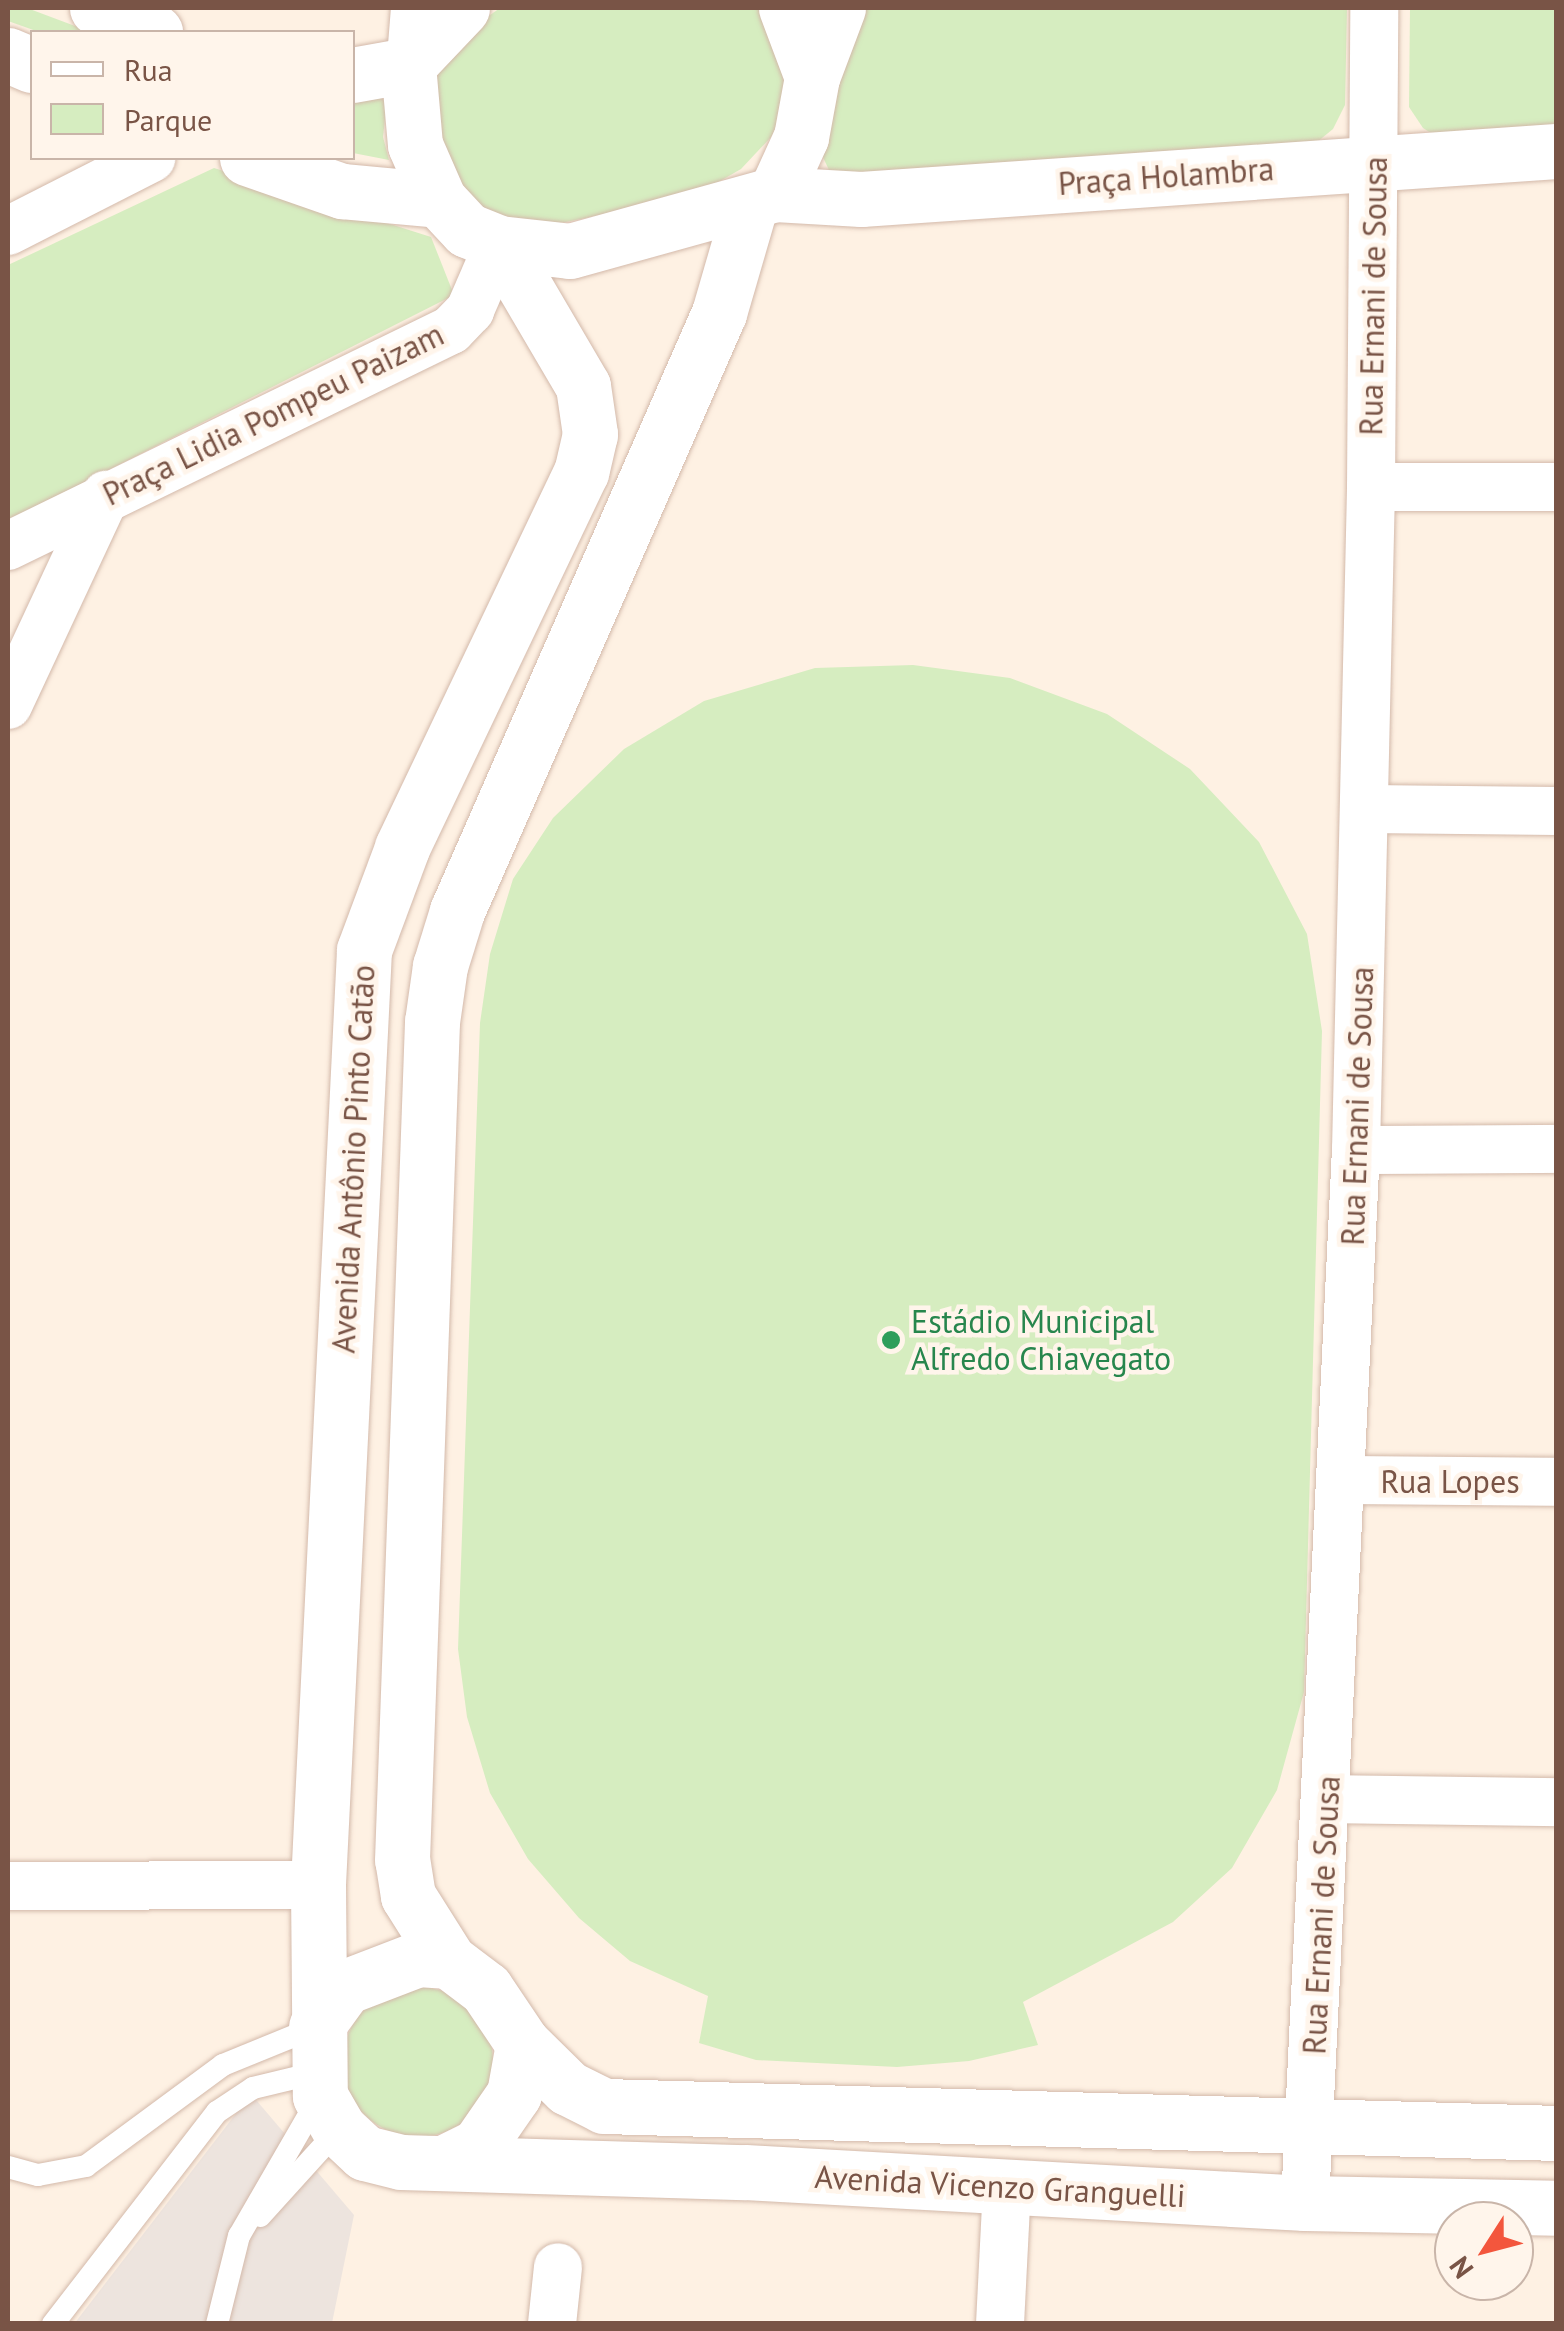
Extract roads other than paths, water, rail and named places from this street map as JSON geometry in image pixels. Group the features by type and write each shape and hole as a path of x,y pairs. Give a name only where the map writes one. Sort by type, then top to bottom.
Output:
{"main road":[{"path":"97,8 150,30"},
{"path":"355,74 412,44 462,8"},
{"path":"786,8 812,77"},
{"path":"449,1961 418,1959 380,1970 345,1987 322,2081 365,2153 443,2163 478,2146 496,2127 514,2094 523,2044 486,1989 449,1961 408,1896 402,1860 432,1022 440,966 457,911 719,314 762,200 800,137 812,77 838,8"},
{"path":"412,44 414,145 439,200 466,230 498,244"},
{"name":"Praça Holambra","path":"498,244 570,250 762,200 861,198 1556,152"},
{"path":"254,160 342,191 439,200"},
{"name":"Avenida Antônio Pinto Catão","path":"322,2081 318,1885 364,950 402,848 581,472 590,434 583,386 498,244"},
{"name":"Avenida Vicenzo Granguelli","path":"523,2044 568,2088 604,2106 1556,2133"},
{"name":"Avenida Vicenzo Granguelli","path":"443,2163 1007,2186 1305,2203 1556,2208"}],"street":[{"name":"Rua Ernani de Sousa","path":"1305,2203 1344,1480 1356,1150 1372,487 1374,8"},
{"path":"8,231 147,160"},
{"name":"Praça Lidia Pompeu Paizam","path":"8,546 451,330 470,310 498,244"},
{"path":"1372,487 1556,487"},
{"path":"8,705 106,495"},
{"path":"1366,809 1556,811"},
{"path":"1356,1150 1556,1149"},
{"name":"Rua Lopes","path":"1344,1480 1556,1482"},
{"path":"1327,1799 1556,1802"},
{"path":"8,1886 318,1885"},
{"path":"1000,2324 1007,2186"},
{"path":"552,2324 558,2267"}],"lane":[{"path":"8,2167 38,2174 86,2166 224,2065 322,2081"},
{"path":"217,2324 239,2236 322,2081"},
{"path":"239,2236 322,2081"},
{"path":"53,2324 216,2112 253,2088 322,2081"}],"place":[{"name":"Estádio Municipal Alfredo Chiavegato","path":"891,1340"}]}
